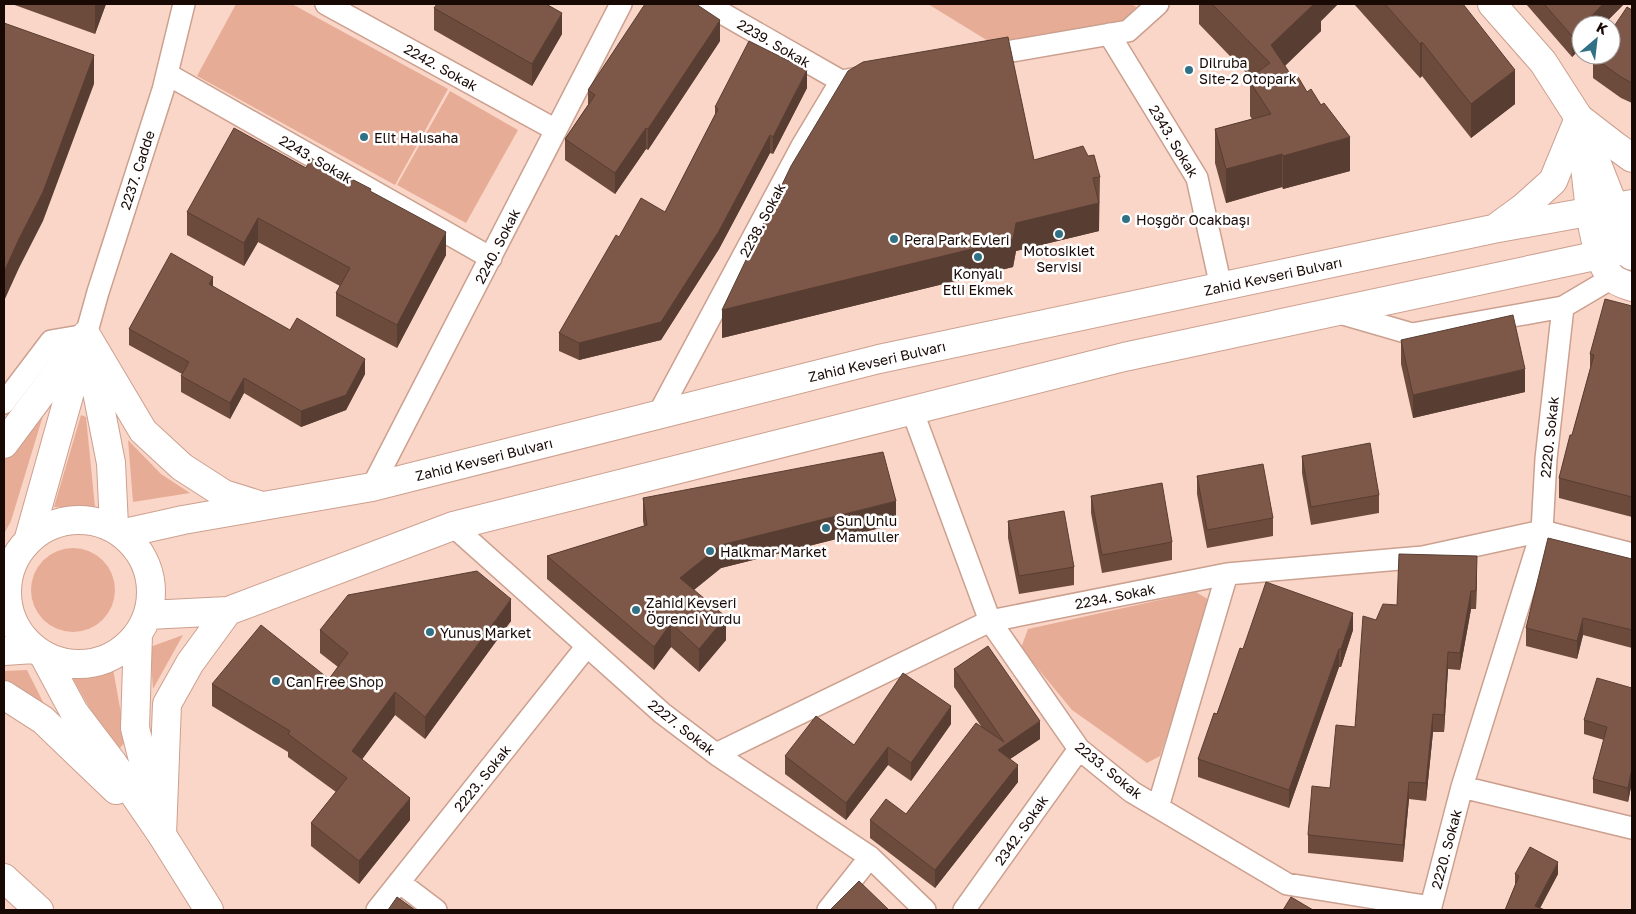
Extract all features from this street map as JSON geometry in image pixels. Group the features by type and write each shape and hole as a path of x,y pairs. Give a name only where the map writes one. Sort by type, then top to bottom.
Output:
{"main road":[{"path":"4,651 39,652 64,663 85,664 105,660 124,649 143,625 228,611 453,526 1124,357 1336,311 1622,262 1612,207 1579,118 1542,62 1492,4"},
{"path":"1579,118 1632,158"},
{"path":"1493,229 1524,207 1553,181 1579,118"},
{"name":"Zahid Kevseri Bulvarı","path":"120,530 372,487 879,360 1493,229 1612,207"},
{"path":"4,444 86,335"},
{"path":"86,335 142,431 182,466 224,494 263,507"},
{"path":"86,335 112,462 120,530"},
{"path":"29,538 86,335"},
{"path":"162,835 135,728 143,625 151,592 148,570 138,550 120,530 100,521 80,520 58,523 29,538 8,563 6,590 9,612 19,632 39,652 74,712 112,762 162,835 209,910"},
{"path":"162,835 168,704 190,663 228,611"},
{"path":"4,695 43,720 162,835"},
{"path":"4,878 39,910"}],"street":[{"name":"2237. Cadde","path":"86,335 163,90 184,4"},
{"name":"2242. Sokak","path":"326,4 556,130"},
{"name":"2240. Sokak","path":"372,487 622,4"},
{"name":"2239. Sokak","path":"706,4 841,81"},
{"path":"967,59 1128,31 1145,7"},
{"name":"2343. Sokak","path":"1109,34 1197,178 1222,287"},
{"path":"841,81 890,73"},
{"name":"2243. Sokak","path":"166,74 491,258"},
{"name":"2238. Sokak","path":"658,415 802,146 841,81"},
{"path":"1336,311 1412,334 1563,307 1622,262"},
{"name":"2220. Sokak","path":"1431,908 1462,787 1542,531 1546,459 1563,307"},
{"path":"4,403 51,341 86,335"},
{"name":"2233. Sokak","path":"912,410 990,621 1079,749 1132,792 1287,884 1431,908"},
{"name":"2227. Sokak","path":"453,526 662,713 716,754 870,857 925,910"},
{"path":"1542,531 1632,554"},
{"name":"2234. Sokak","path":"716,754 990,621 1227,574 1423,556 1542,531"},
{"path":"1158,807 1227,574"},
{"name":"2223. Sokak","path":"377,910 588,646"},
{"name":"2342. Sokak","path":"964,910 1079,749"},
{"path":"1462,787 1632,828"},
{"path":"828,910 870,857"},
{"path":"399,882 436,910"}],"shaded area":[{"name":"Elit Halısaha","path":"236,4 292,4 448,89 395,185 197,76"},
{"path":"928,4 1131,4 1147,13 1128,31 1006,52"},
{"path":"450,91 518,130 466,223 397,185"},
{"path":"45,409 11,521 4,534 4,459"},
{"path":"81,415 86,417 95,507 54,507"},
{"path":"128,440 161,474 190,493 133,502"},
{"path":"73,548 89,551 103,560 112,574 115,590 112,606 103,620 89,629 73,632 57,629 43,620 34,606 31,590 34,574 43,560 57,551"},
{"path":"1196,592 1211,601 1160,756 1147,763 1072,710 1021,648 1028,629"},
{"path":"183,635 153,689 150,647"},
{"path":"113,669 126,741 119,749 112,748 72,677"},
{"path":"27,670 44,704 4,684 4,671"}],"building":[{"path":"437,4 546,4 562,13 532,64 434,8"},
{"path":"645,4 696,4 720,20 648,129 646,128 615,173 565,139 595,95 588,90"},
{"path":"1212,4 1314,4 1271,45 1293,78 1297,75 1307,92 1311,89 1321,105 1324,103 1350,137 1283,156 1282,154 1226,169 1215,129 1271,114 1250,82 1257,79 1255,74 1270,63"},
{"path":"1385,4 1463,4 1515,70 1471,104 1422,42 1420,44"},
{"path":"1544,4 1603,4 1593,15 1571,15 1571,35"},
{"path":"1627,7 1632,10 1632,83 1604,65 1621,65 1621,16"},
{"path":"4,23 94,55 43,192 4,272"},
{"path":"1008,37 1034,160 1083,146 1088,156 1094,155 1100,177 1093,178 1099,203 1016,223 1013,239 722,310 791,166 848,71 863,62"},
{"path":"749,41 807,70 773,137 770,135 719,231 661,322 579,343 559,333 616,235 619,237 641,198 665,212 718,109 715,107"},
{"path":"234,128 306,168 311,158 371,189 370,191 446,232 397,325 336,293 350,268 258,218 244,243 187,212"},
{"path":"171,253 213,277 209,284 290,330 297,318 365,359 346,395 301,411 244,378 230,403 181,376 189,362 129,329"},
{"path":"1605,299 1632,306 1632,497 1559,478 1594,355 1590,354"},
{"path":"1513,315 1525,369 1413,395 1401,340"},
{"path":"1370,443 1379,495 1311,507 1302,456"},
{"path":"883,452 896,501 721,545 680,578 726,617 699,649 671,623 654,647 547,556 647,525 643,498"},
{"path":"1263,464 1273,518 1207,530 1197,476"},
{"path":"1162,483 1172,542 1102,555 1091,496"},
{"path":"1064,511 1074,567 1019,576 1008,521"},
{"path":"1548,538 1632,559 1632,630 1583,618 1577,641 1526,628"},
{"path":"1399,554 1477,556 1476,591 1471,591 1460,653 1448,652 1444,715 1433,714 1426,783 1409,782 1403,845 1308,835 1312,786 1330,788 1336,725 1355,727 1363,616 1376,620 1383,604 1397,605"},
{"path":"477,571 511,599 425,717 395,692 352,751 410,798 359,861 311,823 347,778 288,734 290,731 212,684 261,625 329,679 348,653 320,630 348,595"},
{"path":"1266,582 1353,613 1289,790 1198,759 1214,713 1217,714 1240,648 1243,649"},
{"path":"988,646 1040,721 998,750 1018,765 935,870 870,820 886,799 906,814 976,723 1004,742 954,669"},
{"path":"903,673 951,706 911,763 888,747 846,803 785,756 816,716 854,745"},
{"path":"1597,678 1632,688 1632,773 1628,788 1593,779 1607,727 1584,720"},
{"path":"1530,847 1558,862 1535,906 1545,910 1505,910 1519,876 1515,874"},
{"path":"859,881 889,910 830,910"},
{"path":"397,897 415,910 388,910"},
{"path":"1291,897 1313,910 1283,910"}],"place":[{"name":"Dilruba Site-2 Otopark","path":"1189,70"},
{"name":"Elit Halısaha","path":"364,137"},
{"name":"Hoşgör Ocakbaşı","path":"1126,219"},
{"name":"Motosiklet Servisi","path":"1059,234"},
{"name":"Pera Park Evleri","path":"894,239"},
{"name":"Konyalı Etli Ekmek","path":"978,257"},
{"name":"Sun Unlu Mamuller","path":"826,528"},
{"name":"Halkmar Market","path":"710,551"},
{"name":"Zahid Kevseri Öğrenci Yurdu","path":"636,610"},
{"name":"Yunus Market","path":"430,632"},
{"name":"Can Free Shop","path":"276,681"}]}
